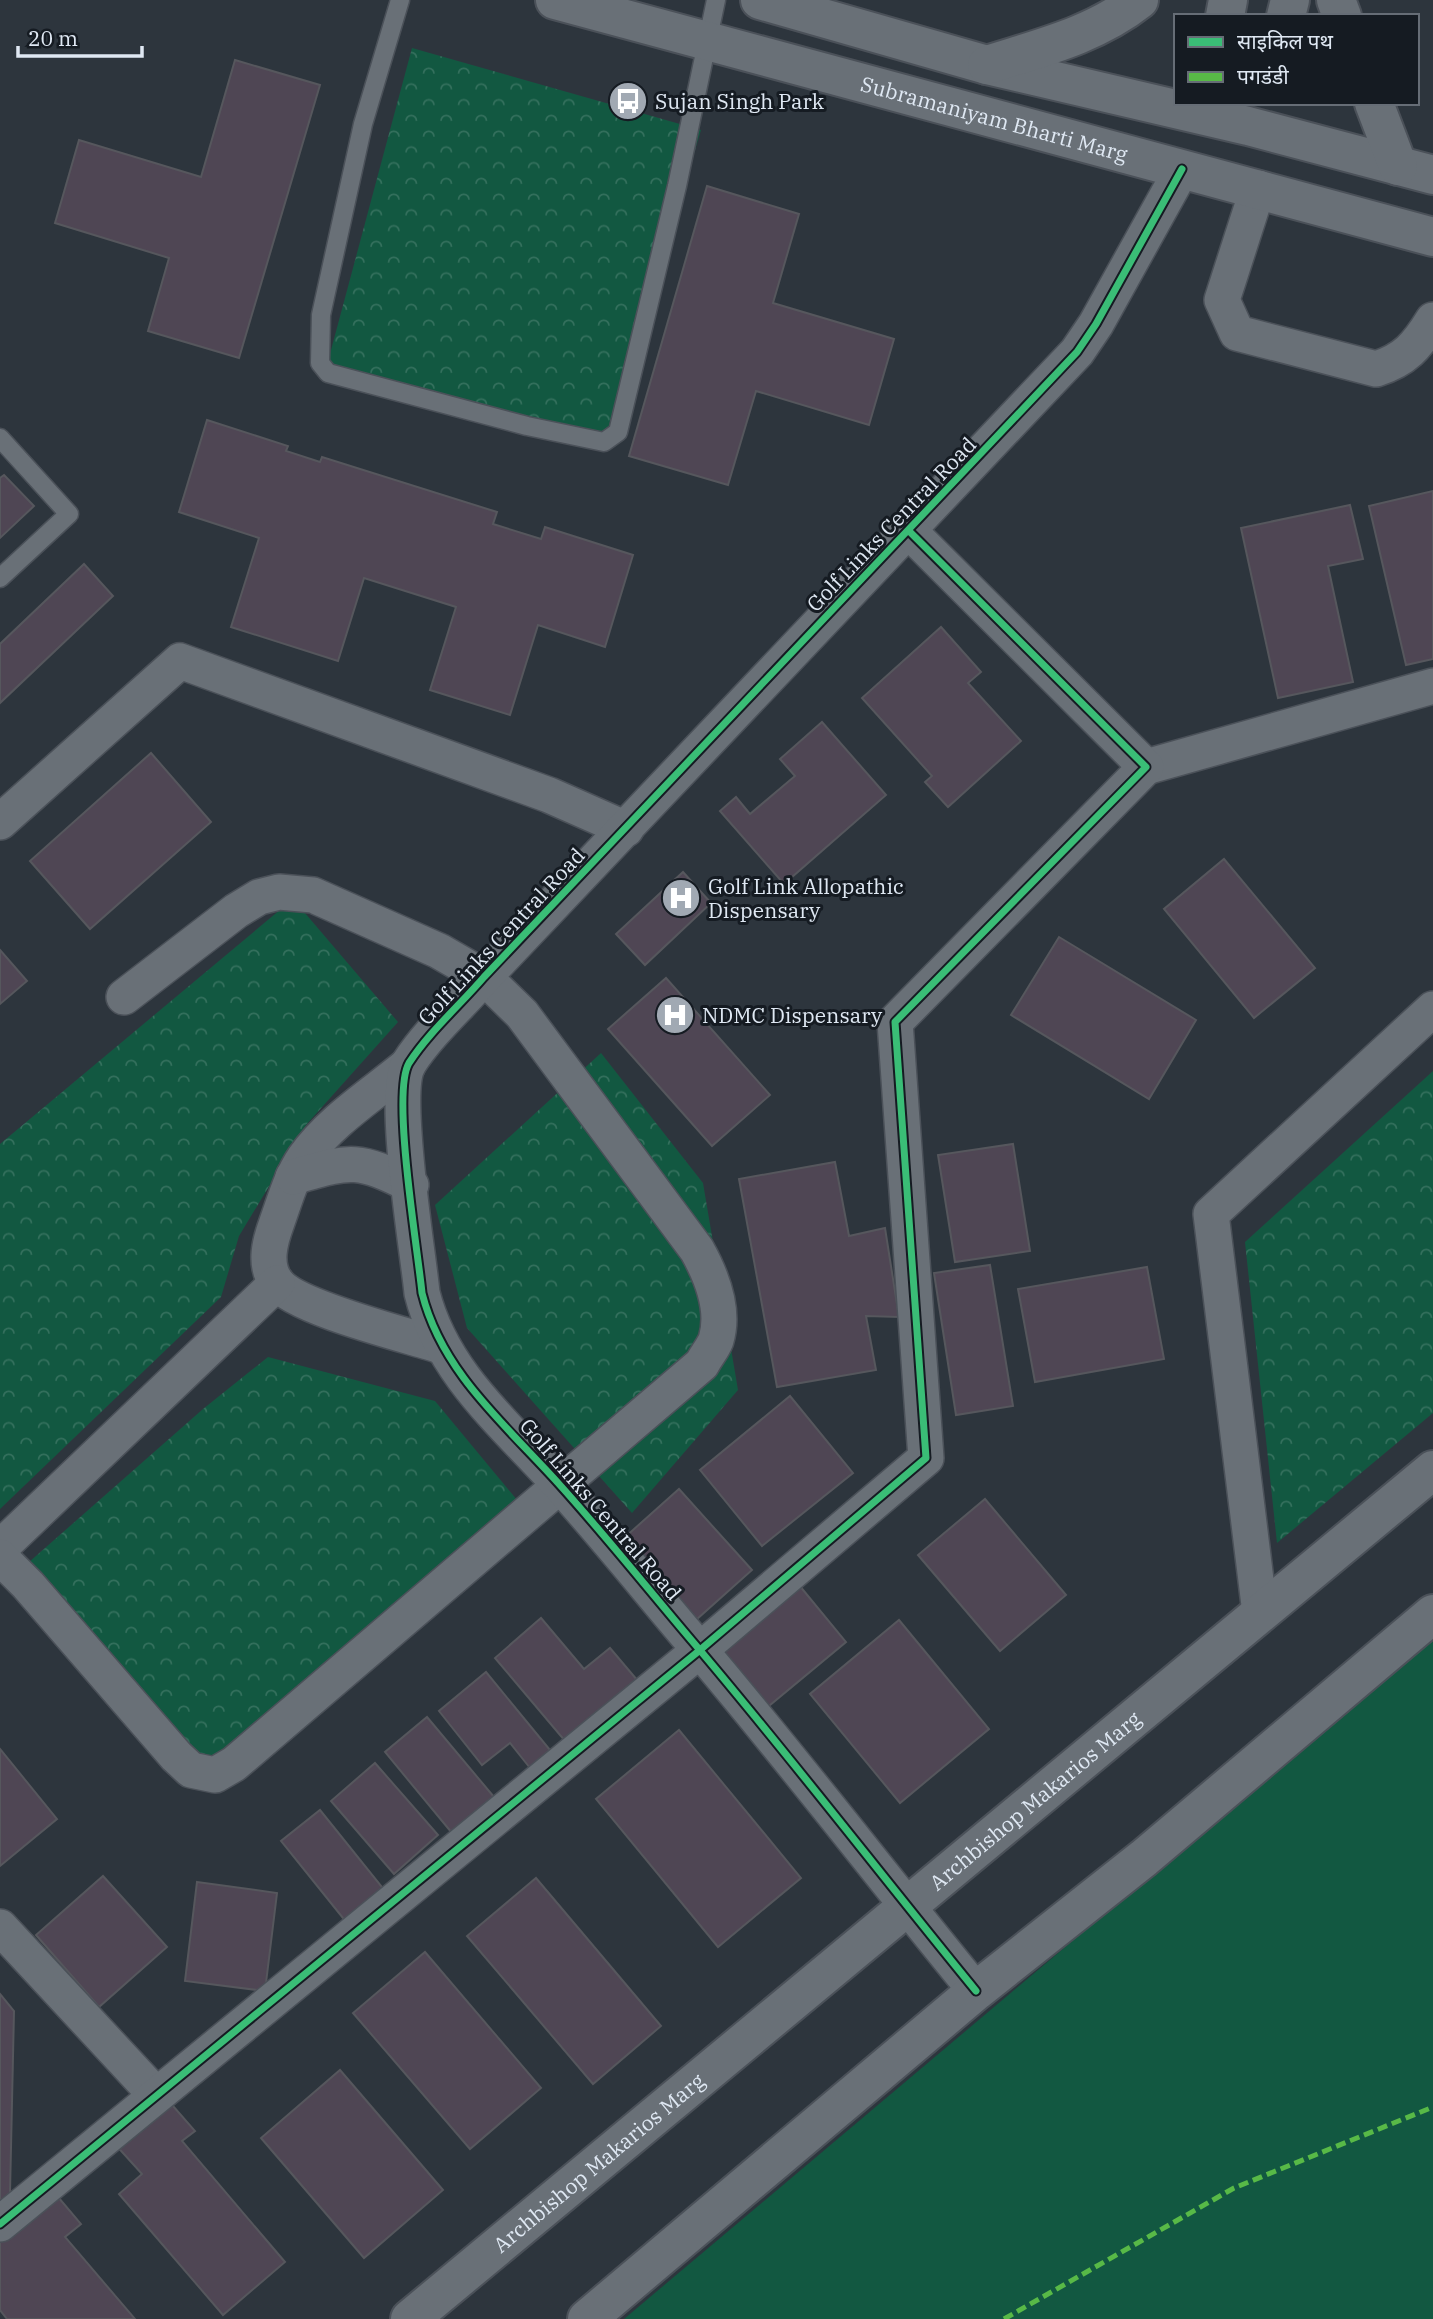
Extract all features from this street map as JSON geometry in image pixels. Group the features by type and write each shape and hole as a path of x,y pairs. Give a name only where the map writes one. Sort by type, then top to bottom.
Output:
{"street":[{"name":"Subramaniyam Bharti Marg","path":"555,0 1433,237"},
{"path":"760,0 987,65 1174,103"},
{"path":"987,65 1103,24 1139,0"},
{"path":"1184,105 1254,114 1415,171"},
{"path":"1375,105 1415,171"},
{"path":"1209,110 1240,183"},
{"path":"1254,114 1222,300 1237,333 1376,369 1396,363 1415,349 1433,320"},
{"name":"Golf Links Central Road","path":"277,1283 269,1263 270,1242 293,1177 322,1136 408,1065 484,978 1077,352 1096,324 1182,169"},
{"path":"909,531 1146,767"},
{"path":"0,822 180,661 549,795 626,829"},
{"path":"0,2224 700,1650 926,1458 895,1022 1146,767 1433,686"},
{"path":"0,1557 176,1756 191,1770 215,1775 245,1755 702,1364 716,1339 716,1302 711,1276 696,1250 523,1014 484,978 439,951 313,895 279,892 258,897 236,911 124,997"},
{"path":"1260,1613 1211,1214 1433,1009"},
{"name":"Golf Links Central Road","path":"408,1065 404,1122 422,1293 429,1321 441,1346 463,1379 561,1486 700,1650 976,1992"},
{"path":"293,1177 339,1164 364,1164 411,1185"},
{"path":"0,1548 277,1283 302,1301 441,1346"},
{"name":"Archbishop Makarios Marg","path":"410,2319 1433,1470"},
{"path":"587,2319 976,1992 1144,1858 1433,1614"},
{"path":"0,1927 156,2095"}],"lane":[{"path":"400,0 363,124 321,315 320,363 328,373 341,377 527,426 604,442 618,432 677,186 716,0"},
{"path":"0,439 69,514 0,578"}],"green space":[{"path":"412,48 701,130 605,452 327,365"},
{"path":"293,899 398,1022 306,1125 239,1236 221,1297 0,1509 0,1144"},
{"path":"601,1053 703,1183 738,1390 632,1513 467,1328 435,1205"},
{"path":"1433,1071 1433,1413 1277,1543 1245,1242"},
{"path":"268,1357 435,1401 522,1506 204,1777 20,1570 203,1409"},
{"path":"1433,1637 1433,2319 624,2319"}],"building":[{"path":"235,60 320,85 239,358 148,331 169,258 55,223 79,140 201,177"},
{"path":"707,186 799,214 773,303 894,339 869,425 756,391 728,485 629,456"},
{"path":"207,420 288,446 286,451 320,462 322,457 497,512 493,524 541,539 545,527 633,555 605,647 538,625 510,715 430,690 456,607 364,578 338,661 231,627 259,538 179,512"},
{"path":"4,475 34,506 0,538 0,478"},
{"path":"1433,491 1433,659 1406,665 1369,506"},
{"path":"1350,505 1363,559 1328,566 1353,682 1278,698 1241,528"},
{"path":"84,564 113,596 0,703 0,644"},
{"path":"941,627 981,672 968,683 1021,741 948,807 925,782 932,776 862,698"},
{"path":"822,722 886,795 784,884 720,811 736,797 750,814 795,776 780,759"},
{"path":"151,753 211,822 90,929 30,861"},
{"path":"1224,859 1315,968 1254,1018 1164,909"},
{"path":"683,872 711,903 645,965 616,934"},
{"path":"1059,937 1196,1020 1149,1099 1011,1015"},
{"path":"0,950 27,981 0,1004"},
{"path":"666,978 770,1095 712,1146 608,1029"},
{"path":"1013,1144 1030,1251 955,1262 938,1155"},
{"path":"835,1162 849,1236 885,1228 899,1317 866,1316 876,1370 777,1387 739,1179"},
{"path":"990,1265 1013,1406 956,1415 934,1273"},
{"path":"1147,1267 1164,1359 1035,1382 1018,1289"},
{"path":"790,1396 853,1473 762,1546 700,1470"},
{"path":"679,1489 752,1570 697,1619 624,1538"},
{"path":"985,1499 1066,1595 1000,1651 918,1555"},
{"path":"799,1585 846,1642 764,1710 717,1654"},
{"path":"541,1618 584,1669 610,1648 643,1687 571,1748 495,1658"},
{"path":"899,1620 989,1729 900,1803 810,1694"},
{"path":"486,1672 559,1761 530,1768 510,1743 482,1765 439,1711"},
{"path":"427,1717 494,1797 452,1833 385,1752"},
{"path":"679,1730 801,1878 718,1947 596,1799"},
{"path":"0,1749 57,1819 0,1866"},
{"path":"375,1763 438,1835 394,1874 331,1801"},
{"path":"320,1810 390,1897 351,1928 281,1841"},
{"path":"103,1876 167,1947 99,2007 36,1935"},
{"path":"536,1878 661,2026 593,2084 467,1936"},
{"path":"197,1882 277,1893 265,1991 185,1981"},
{"path":"425,1952 541,2088 470,2149 353,2013"},
{"path":"0,1994 14,2011 10,2193 0,2202"},
{"path":"340,2070 443,2190 364,2258 261,2138"},
{"path":"166,2098 195,2131 182,2141 285,2262 223,2315 119,2194 142,2174 114,2143"},
{"path":"53,2191 81,2224 65,2237 135,2319 7,2319 0,2310 0,2237"}],"marked path":[{"path":"1004,2319 1234,2188 1433,2107"}],"cycle path":[{"path":"976,1991 729,1685 576,1503 478,1396 444,1348 431,1322 422,1293 404,1138 404,1080 409,1063 445,1019 1077,352 1096,324 1182,169"},
{"path":"0,2224 700,1650 926,1458 895,1022 1146,767 909,531"}],"place":[{"name":"Sujan Singh Park","path":"628,101"},
{"name":"Golf Link Allopathic Dispensary","path":"681,898"},
{"name":"NDMC Dispensary","path":"675,1015"}]}
